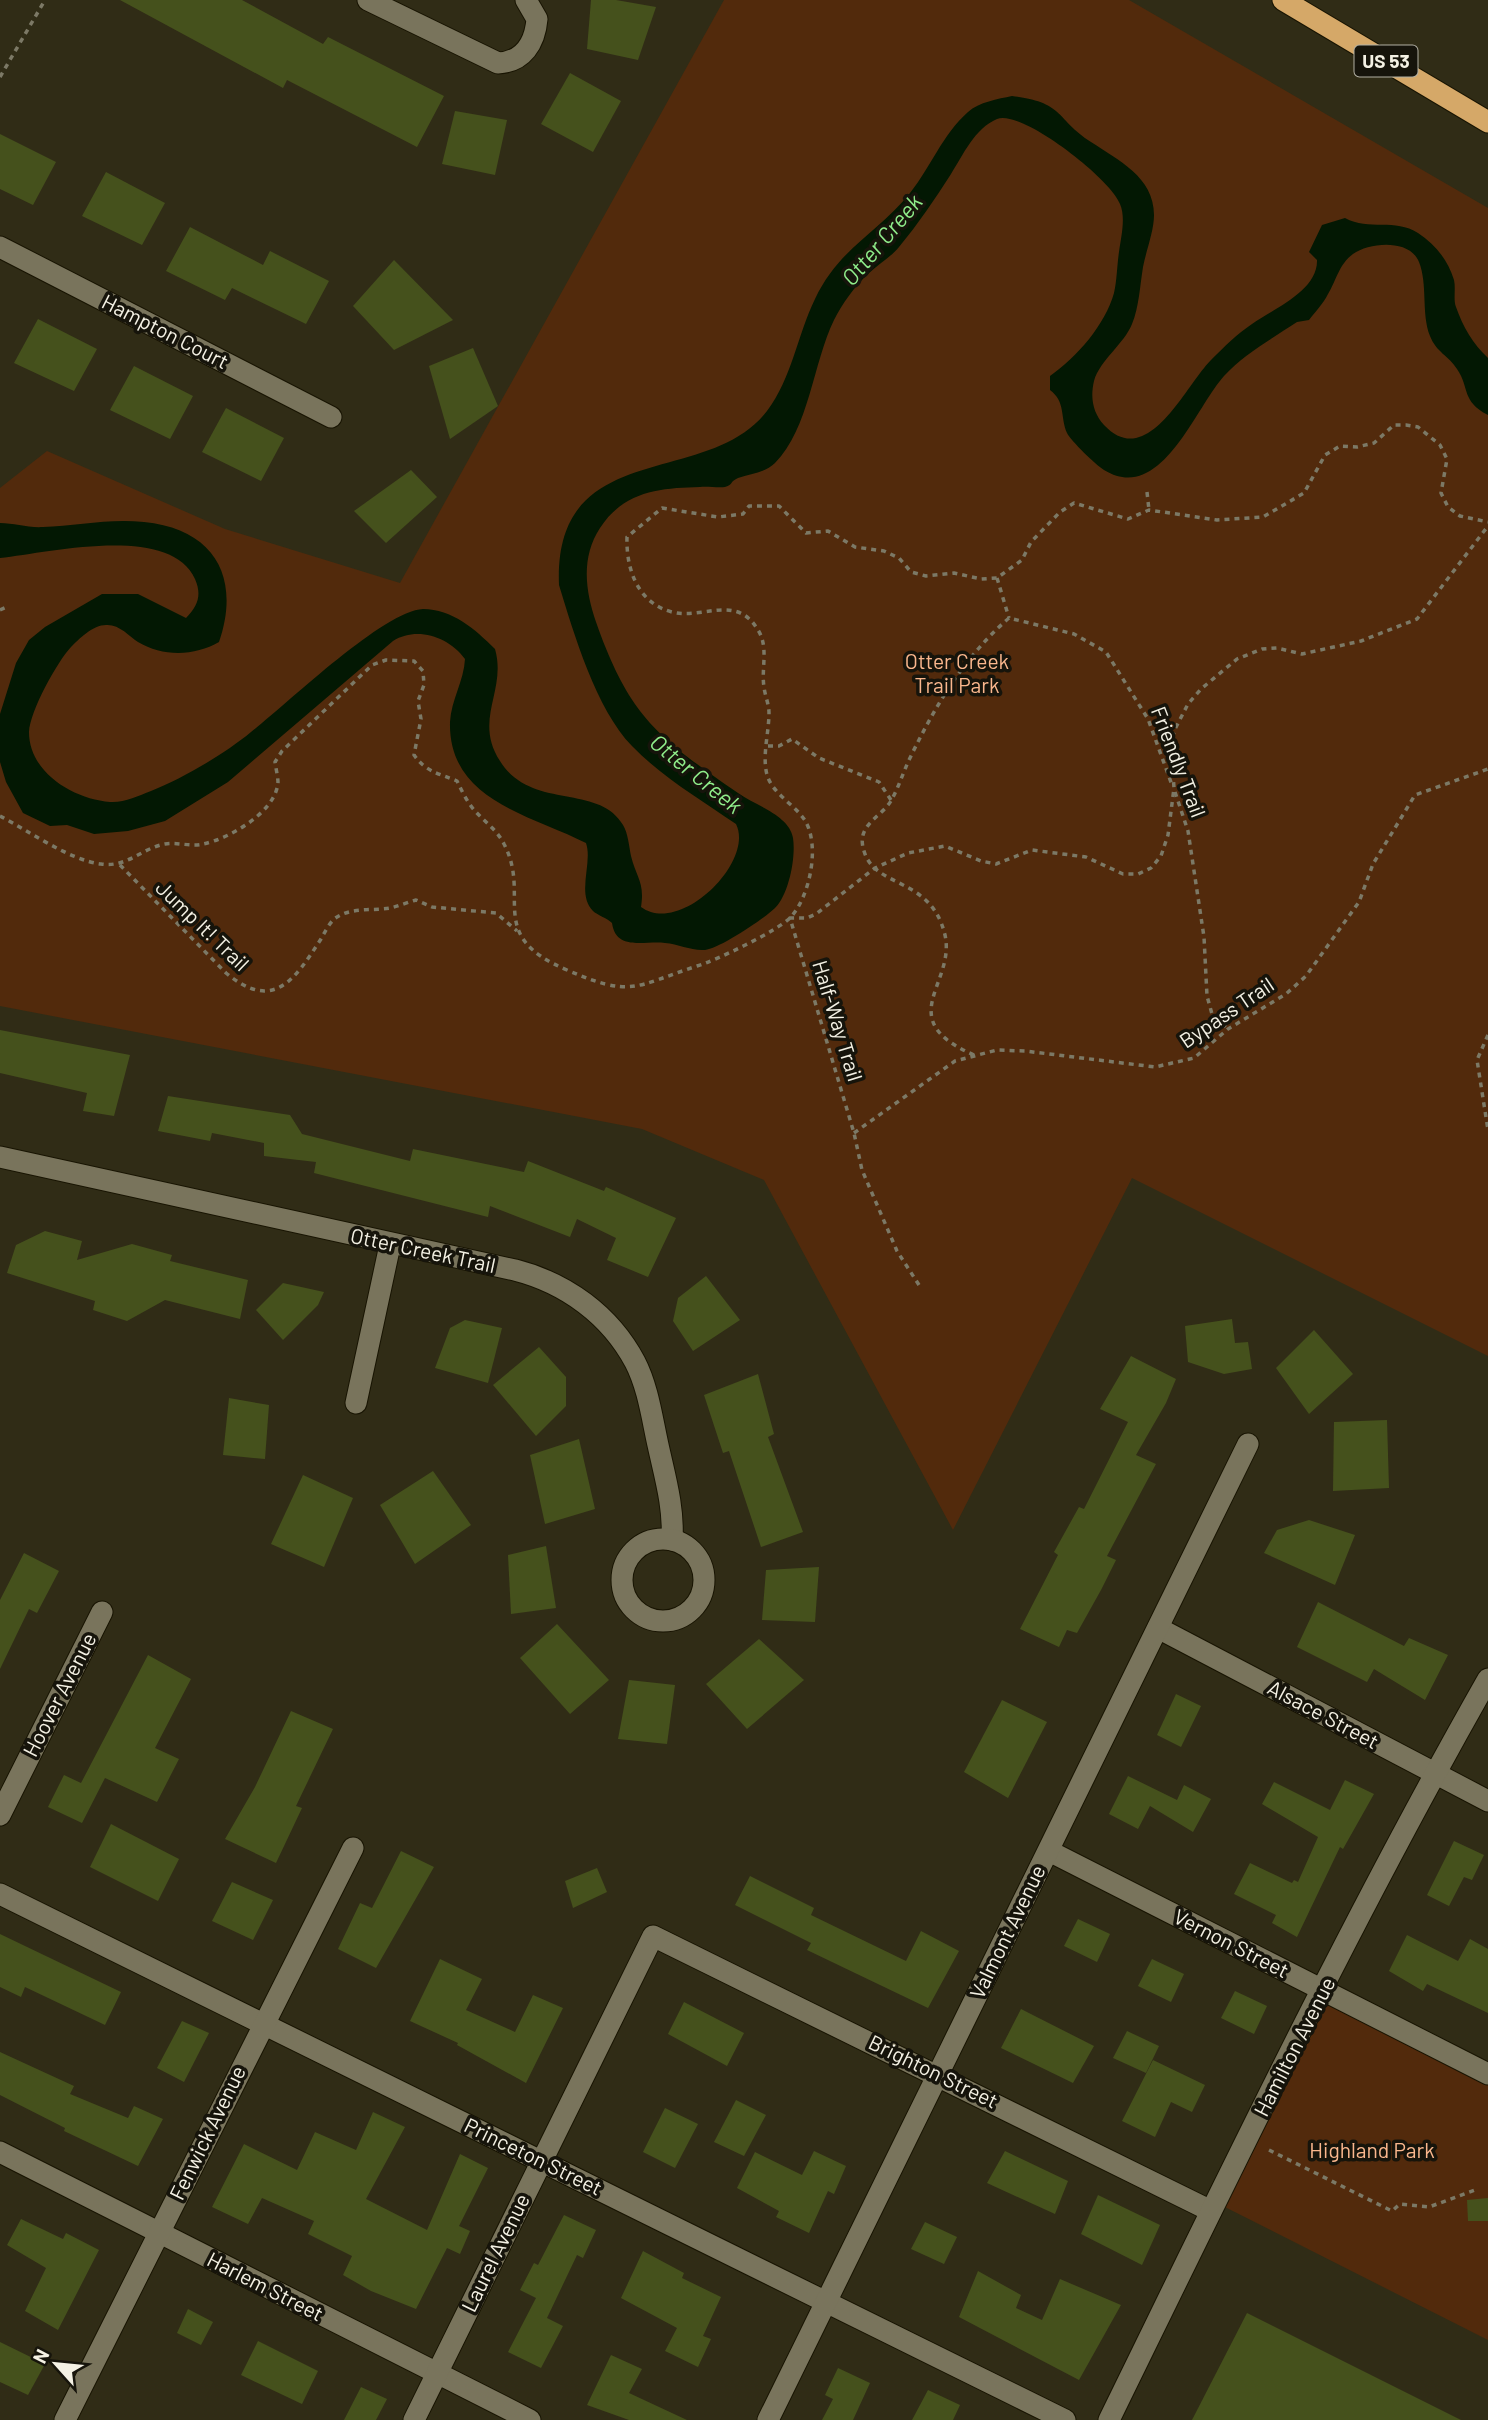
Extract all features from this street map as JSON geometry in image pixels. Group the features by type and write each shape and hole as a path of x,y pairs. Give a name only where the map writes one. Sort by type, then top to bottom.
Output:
{"highway":[{"name":"US 53","path":"1283,0 1488,122"}],"street":[{"path":"368,0 498,63 511,62 531,44 537,19 526,0"},
{"name":"Hampton Court","path":"0,247 331,417"},
{"name":"Otter Creek Trail","path":"0,1157 535,1275 577,1297 603,1318 628,1351 643,1381 673,1513 672,1540"},
{"path":"356,1403 390,1245"},
{"name":"Valmont Avenue","path":"768,2420 1248,1444"},
{"name":"Hoover Avenue","path":"0,1815 102,1612"},
{"name":"Alsace Street","path":"1158,1628 1488,1801"},
{"name":"Hamilton Avenue","path":"1109,2420 1211,2211 1434,1773 1488,1679"},
{"name":"Fenwick Avenue","path":"65,2420 353,1848"},
{"name":"Vernon Street","path":"1049,1851 1488,2074"},
{"name":"Princeton Street","path":"0,1894 1065,2420"},
{"name":"Brighton Street","path":"653,1936 1211,2211"},
{"name":"Laurel Avenue","path":"414,2420 653,1936"},
{"name":"Harlem Street","path":"0,2152 530,2420"}],"path":[{"path":"0,77 45,0"},
{"path":"790,918 803,894 814,853 804,820 767,778 769,715 764,687 763,643 758,629 744,614 726,608 671,612 642,593 633,580 626,559 626,537 662,508 718,517 743,514 749,506 779,506 807,533 828,531 855,548 884,551 899,558 911,572 926,576 954,573 981,579 997,578 1022,560 1031,542 1060,512 1074,503 1128,519 1149,510 1217,520 1264,517 1304,493 1325,455 1340,446 1357,447 1374,443 1394,425 1418,427 1440,445 1447,459 1441,493 1448,507 1460,516 1488,524 1417,619 1361,641 1302,654 1278,648 1262,649 1237,659 1218,673 1188,704 1175,729 1171,742 1174,788"},
{"path":"1147,492 1149,510"},
{"path":"974,1055 953,1046 932,1017 930,998 945,957 945,936 930,902 915,889 886,877 875,868 864,851 863,833 871,819 891,801 944,692 986,638 1009,618 997,578"},
{"path":"0,610 9,606"},
{"name":"Friendly Trail","path":"1009,618 1074,634 1106,652 1148,719 1188,831 1204,937 1207,996 1212,1014 1228,1029"},
{"path":"0,816 85,860 120,865 163,844 199,845 215,841 257,816 271,801 278,784 275,762 282,751 372,665 386,660 414,661 423,671 424,685 418,701 421,719 414,755 422,766 432,773 457,781 475,812 494,828 505,845 511,863 518,933"},
{"path":"768,746 779,746 792,739 818,758 879,782 891,801"},
{"name":"Bypass Trail","path":"854,1133 955,1061 974,1055 998,1050 1025,1051 1155,1067 1194,1058 1228,1029 1286,994 1307,976 1359,902 1373,864 1415,795 1488,769"},
{"name":"Jump It! Trail","path":"120,865 242,987 261,991 280,988 296,977 335,918 352,911 392,908 416,900 432,907 496,913 545,961 621,989 642,987 717,960 790,918 807,918 816,914 875,868 908,853 945,846 981,861 996,864 1031,850 1086,857 1107,870 1138,874 1151,868 1161,856 1168,835 1174,788"},
{"name":"Half-Way Trail","path":"790,918 854,1133 862,1170 897,1251 919,1285"},
{"path":"1488,1035 1477,1060 1488,1130"},
{"path":"1269,2150 1392,2211 1400,2204 1429,2207 1475,2190"}],"green space":[{"name":"Otter Creek Trail Park","path":"724,0 1129,0 1488,208 1488,1356 1132,1178 953,1530 764,1180 642,1129 0,1006 0,488 47,451 225,529 400,583"},
{"name":"Highland Park","path":"1323,1991 1488,2075 1488,2340 1215,2202"}],"water":[{"name":"Otter Creek","path":"1012,96 1051,107 1079,133 1133,171 1148,190 1152,202 1153,228 1134,317 1124,338 1101,366 1093,387 1093,405 1097,415 1104,425 1120,437 1136,438 1151,431 1165,419 1226,345 1302,290 1315,271 1317,260 1309,252 1322,225 1345,218 1363,224 1409,229 1424,237 1440,253 1454,280 1455,304 1462,321 1473,341 1488,358 1488,415 1474,405 1457,369 1430,336 1419,262 1407,249 1379,245 1360,250 1348,258 1326,298 1309,320 1297,322 1232,368 1174,448 1159,464 1143,475 1124,477 1104,470 1084,453 1067,433 1061,405 1050,390 1050,376 1070,360 1089,339 1110,305 1116,283 1122,209 1101,179 1065,149 1026,125 1009,119 997,119 982,129 970,143 933,202 899,247 863,279 841,308 827,337 796,432 775,463 762,471 738,478 725,487 671,489 632,499 620,506 600,528 590,550 587,586 592,610 608,654 634,703 667,740 738,793 779,817 790,830 793,855 788,885 780,902 762,919 731,939 705,950 665,943 633,943 619,938 612,923 588,904 585,887 588,860 586,843 497,802 478,788 463,770 453,749 450,722 465,659 442,640 422,634 412,634 393,641 228,782 165,821 128,831 94,834 67,825 50,826 23,813 6,782 0,762 0,714 16,663 29,640 45,627 102,594 138,594 186,618 196,605 198,590 195,579 181,562 161,551 135,546 76,548 0,558 0,523 37,527 144,522 169,527 189,535 205,546 216,561 224,578 227,597 219,642 200,650 168,652 148,647 111,625 96,627 82,637 65,654 52,675 39,700 29,732 31,747 37,760 56,781 82,796 110,802 131,799 163,786 203,765 241,740 335,661 384,625 406,614 423,609 434,610 453,616 495,649 498,664 490,732 500,761 513,776 529,786 598,804 612,812 626,832 641,885 641,907 657,913 675,912 693,904 725,875 735,857 739,840 736,824 656,768 632,746 608,712 588,670 559,585 564,538 581,506 607,485 639,471 709,450 741,435 767,411 783,385 815,299 835,267 910,193 951,131 968,112 983,103"}],"building":[{"path":"120,0 242,0 323,44 328,37 444,96 417,147 287,80 283,88"},
{"path":"591,0 616,0 656,7 638,60 587,49"},
{"path":"570,73 621,101 593,152 541,124"},
{"path":"455,111 507,120 495,175 442,164"},
{"path":"0,134 56,162 33,205 0,189"},
{"path":"106,172 165,203 142,245 82,216"},
{"path":"190,227 263,265 270,251 329,281 306,324 232,288 225,300 166,271"},
{"path":"394,260 453,320 394,350 353,306"},
{"path":"38,319 97,349 74,391 14,363"},
{"path":"473,348 498,406 450,439 429,366"},
{"path":"134,366 193,396 170,439 110,410"},
{"path":"226,408 284,438 261,481 202,452"},
{"path":"411,470 437,497 386,543 354,511"},
{"path":"0,1030 130,1055 114,1116 83,1111 87,1093 0,1073"},
{"path":"168,1096 290,1115 302,1134 410,1161 413,1149 524,1172 528,1161 604,1191 606,1187 676,1218 648,1277 607,1260 616,1238 577,1219 570,1237 490,1206 488,1217 314,1173 316,1162 264,1156 264,1143 212,1133 210,1141 158,1131"},
{"path":"45,1231 82,1241 77,1260 132,1244 172,1255 170,1261 248,1280 240,1319 165,1300 127,1321 93,1310 95,1301 7,1273 16,1245"},
{"path":"706,1276 740,1320 693,1351 673,1321 678,1298"},
{"path":"283,1283 324,1292 318,1305 283,1340 256,1310"},
{"path":"1232,1319 1235,1343 1248,1342 1252,1369 1224,1374 1188,1362 1185,1326"},
{"path":"465,1320 502,1328 488,1383 435,1368 450,1328"},
{"path":"1314,1330 1353,1374 1309,1414 1276,1368"},
{"path":"539,1347 566,1377 566,1406 536,1436 493,1385"},
{"path":"1131,1356 1176,1379 1166,1403 1136,1455 1156,1464 1107,1556 1116,1560 1101,1590 1077,1633 1067,1630 1059,1647 1020,1629 1058,1555 1054,1552 1079,1507 1084,1509 1128,1422 1100,1409"},
{"path":"758,1374 774,1434 768,1437 803,1532 761,1547 729,1451 723,1453 704,1395"},
{"path":"229,1398 269,1405 265,1459 223,1455"},
{"path":"1387,1420 1389,1488 1333,1491 1334,1422"},
{"path":"579,1439 595,1509 545,1524 530,1455"},
{"path":"433,1471 471,1525 415,1564 380,1505"},
{"path":"303,1475 353,1498 324,1567 271,1544"},
{"path":"1309,1520 1355,1535 1335,1585 1264,1553 1277,1530"},
{"path":"546,1546 556,1608 511,1614 508,1555"},
{"path":"24,1553 59,1571 37,1613 29,1609 0,1669 0,1600"},
{"path":"819,1567 815,1622 762,1620 766,1570"},
{"path":"1318,1602 1404,1646 1409,1638 1448,1655 1425,1700 1374,1669 1367,1682 1297,1647"},
{"path":"557,1624 609,1680 570,1714 520,1658"},
{"path":"759,1639 804,1680 747,1729 706,1684"},
{"path":"148,1655 191,1679 155,1748 179,1759 157,1802 105,1778 82,1823 48,1807 64,1775 81,1783"},
{"path":"629,1680 675,1685 667,1744 618,1739"},
{"path":"1176,1694 1201,1706 1181,1747 1157,1735"},
{"path":"1002,1700 1047,1722 1008,1798 964,1772"},
{"path":"291,1711 333,1729 296,1806 302,1808 276,1863 225,1839 255,1787"},
{"path":"1128,1776 1177,1800 1184,1785 1211,1799 1193,1832 1150,1806 1138,1829 1109,1814"},
{"path":"1345,1780 1374,1794 1343,1849 1340,1847 1297,1937 1272,1923 1276,1915 1234,1894 1250,1863 1292,1883 1294,1880 1298,1882 1318,1837 1262,1804 1274,1782 1330,1810"},
{"path":"111,1824 179,1859 158,1901 90,1867"},
{"path":"1454,1841 1484,1855 1472,1880 1464,1877 1449,1906 1427,1895"},
{"path":"401,1851 434,1867 376,1968 338,1949 360,1903 372,1908"},
{"path":"597,1868 607,1892 573,1908 565,1881"},
{"path":"750,1876 814,1908 811,1915 906,1961 921,1931 959,1951 928,2008 807,1950 811,1943 735,1905"},
{"path":"232,1882 273,1900 253,1940 212,1921"},
{"path":"1078,1919 1110,1934 1097,1962 1064,1946"},
{"path":"0,1934 121,1992 105,2025 25,1987 21,1997 0,1987"},
{"path":"1407,1935 1458,1961 1470,1939 1488,1949 1488,2013 1427,1984 1423,1991 1389,1971"},
{"path":"440,1959 482,1979 466,2010 515,2032 533,1995 563,2008 526,2083 457,2045 458,2043 410,2021"},
{"path":"1152,1959 1184,1974 1171,2002 1138,1986"},
{"path":"1235,1991 1267,2006 1254,2034 1221,2018"},
{"path":"684,2002 744,2033 727,2066 668,2034"},
{"path":"1021,2009 1094,2046 1073,2083 1001,2048"},
{"path":"182,2021 209,2033 184,2082 157,2068"},
{"path":"1127,2031 1159,2046 1146,2073 1113,2058"},
{"path":"0,2052 74,2086 70,2094 128,2118 134,2106 163,2119 138,2166 64,2131 65,2128 0,2095"},
{"path":"1153,2060 1205,2085 1192,2112 1171,2102 1155,2137 1122,2121"},
{"path":"736,2100 766,2115 744,2156 714,2142"},
{"path":"665,2108 698,2124 675,2168 643,2152"},
{"path":"373,2112 405,2127 366,2199 427,2230 460,2154 488,2168 459,2226 470,2231 460,2254 447,2248 416,2309 371,2291 343,2275 352,2256 308,2234 314,2221 262,2198 248,2224 212,2207 244,2144 297,2170 315,2132 356,2150"},
{"path":"814,2151 846,2166 834,2194 828,2191 809,2233 776,2217 779,2211 737,2188 755,2152 802,2175"},
{"path":"1005,2151 1068,2181 1055,2214 987,2183"},
{"path":"1098,2195 1160,2225 1142,2265 1081,2234"},
{"path":"1488,2198 1488,2221 1468,2221 1467,2200"},
{"path":"564,2215 596,2230 583,2258 577,2255 547,2318 563,2326 541,2368 508,2352 536,2298 520,2290 534,2263 538,2265"},
{"path":"21,2219 63,2239 66,2233 99,2250 58,2330 25,2311 46,2268 7,2245"},
{"path":"925,2222 957,2237 944,2264 911,2249"},
{"path":"643,2251 684,2273 682,2278 721,2297 703,2336 711,2339 698,2367 665,2351 677,2328 621,2298"},
{"path":"978,2271 1021,2295 1016,2308 1042,2320 1060,2279 1121,2305 1079,2380 959,2317"},
{"path":"188,2309 213,2322 201,2345 177,2333"},
{"path":"1247,2313 1461,2420 1192,2420"},
{"path":"258,2341 318,2371 302,2404 241,2375"},
{"path":"0,2342 45,2364 28,2395 0,2382"},
{"path":"611,2355 642,2369 629,2393 687,2420 629,2420 587,2405"},
{"path":"838,2368 870,2383 853,2420 822,2420 833,2399 825,2395"},
{"path":"361,2387 387,2399 376,2420 344,2420"},
{"path":"928,2390 960,2405 953,2420 912,2420"}]}
